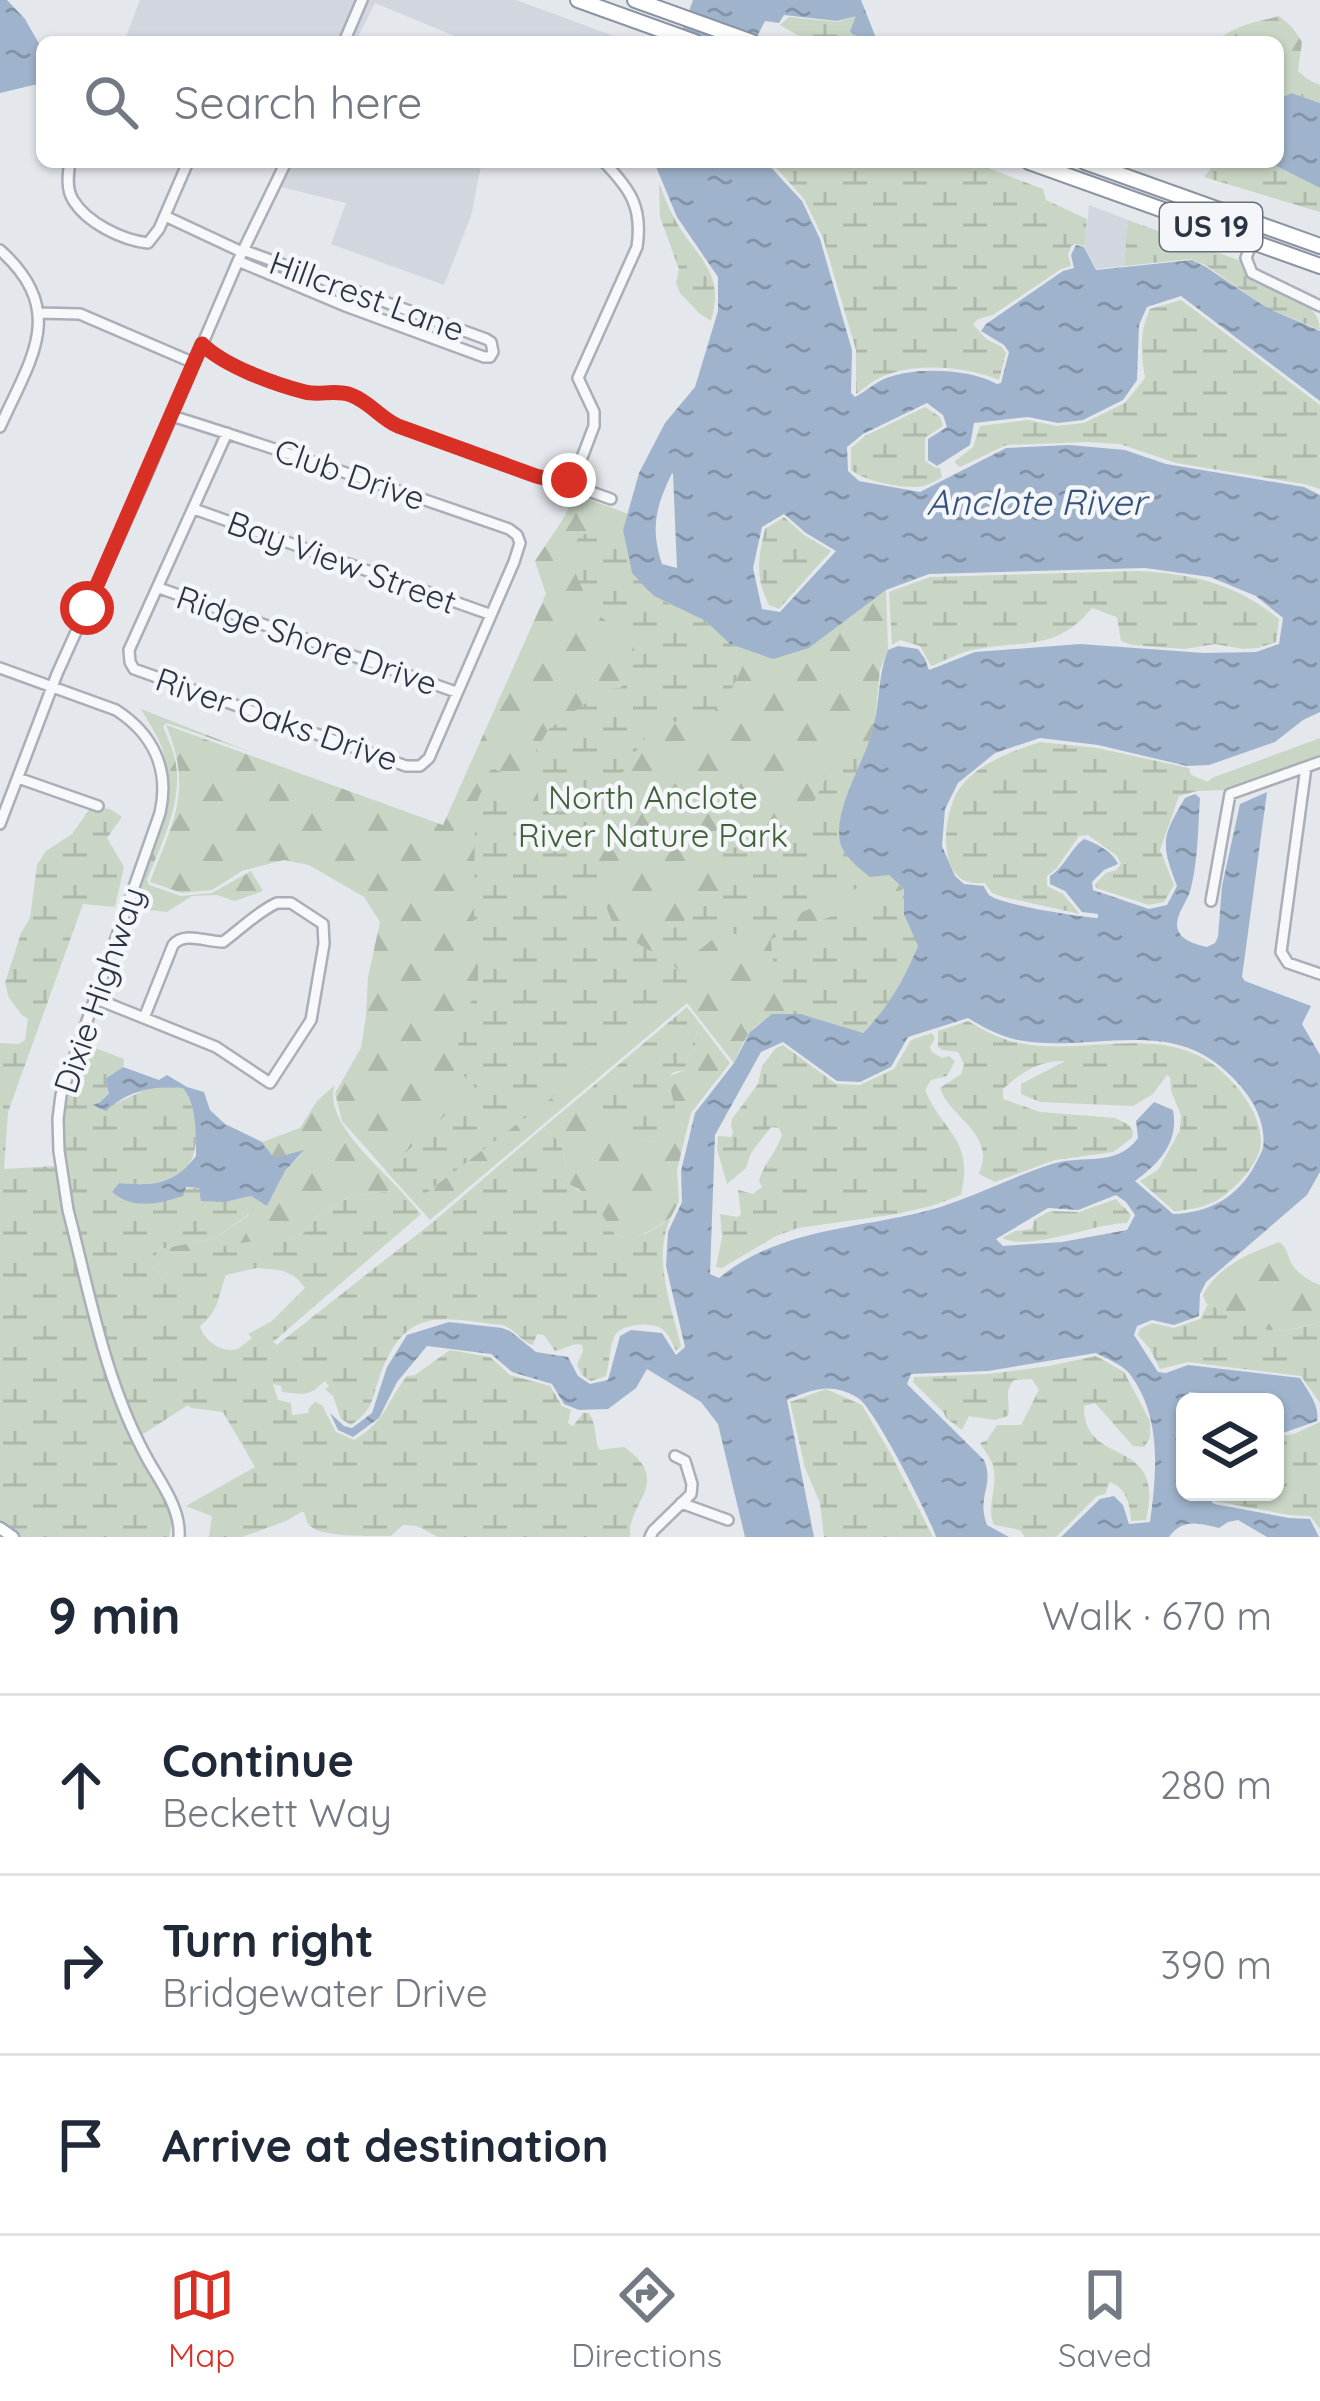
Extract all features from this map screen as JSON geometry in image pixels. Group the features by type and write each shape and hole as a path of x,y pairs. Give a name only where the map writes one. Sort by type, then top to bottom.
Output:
{"highway":[{"path":"578,0 678,36"},
{"path":"635,0 735,36"},
{"name":"US 19","path":"1046,168 1320,266"},
{"name":"US 19","path":"1101,168 1320,246"},
{"path":"1101,188 1134,180"}],"main road":[{"path":"0,1528 13,1537"}],"street":[{"path":"348,36 362,0"},
{"path":"70,168 75,204 106,229 148,243 185,168"},
{"path":"0,824 52,686 283,168"},
{"path":"202,344 220,361 310,394 334,390 351,395 398,426 536,476 569,480 575,476 594,426 594,412 578,378 639,234 634,198 610,168"},
{"path":"165,216 241,254"},
{"path":"1252,242 1246,258 1252,273 1320,306"},
{"path":"0,250 30,284 40,314 33,354 0,427"},
{"name":"Hillcrest Lane","path":"241,254 486,339 494,352 484,358 332,301 241,254"},
{"path":"40,314 80,314 194,363"},
{"name":"Club Drive","path":"172,416 509,529 520,543 489,614"},
{"path":"159,588 227,433"},
{"path":"569,480 611,499"},
{"name":"Bay View Street","path":"194,509 489,614"},
{"name":"River Oaks Drive","path":"159,588 129,650 134,669 406,766 420,766 429,758 456,692"},
{"name":"Ridge Shore Drive","path":"159,588 456,692"},
{"path":"456,692 489,614"},
{"name":"Dixie Highway","path":"0,668 116,710 147,736 163,776 155,830 61,1095 58,1119 62,1181 117,1395 173,1505 179,1537"},
{"path":"1210,901 1230,794 1320,762"},
{"path":"1306,767 1281,952 1288,963 1320,974"},
{"path":"18,778 98,806"},
{"path":"94,998 216,1047 270,1083 310,1020 324,944 323,924 291,903 278,903 223,942 178,938 144,1018"},
{"path":"650,1537 691,1494 685,1461 675,1456"},
{"path":"681,1503 728,1520"}],"shaded area":[{"path":"140,0 358,0 342,36 126,36"},
{"path":"366,0 516,0 614,36 455,36 375,3 358,36 351,36"},
{"path":"288,168 481,168 471,216 444,285 331,244 346,203 277,186"},
{"path":"1089,205 1128,220 1124,266 1096,269 1085,247"}],"green space":[{"path":"857,15 850,31 859,36 799,36 780,25 789,17 838,22"},
{"path":"1279,16 1292,27 1302,42 1298,71 1320,85 1320,103 1293,93 1284,97 1284,36 1224,36"},
{"path":"776,168 988,168 1043,189 1046,200 1087,219 1085,246 1071,246 1071,266 973,324 1006,353 999,380 956,369 909,369 881,377 856,394 856,350 823,238 804,199"},
{"path":"1211,168 1280,168 1320,188 1320,212 1204,177"},
{"path":"659,183 674,218 712,277 715,304 711,321 680,293 676,283 679,269 660,217"},
{"path":"1128,220 1241,261 1260,281 1309,307 1320,330 1267,308 1191,259 1124,266"},
{"path":"1181,300 1320,405 1320,489 1176,463 1120,444 1006,445 960,467 954,462 973,447 980,426 1028,420 1057,426 1084,423 1125,403 1145,378 1142,343 1150,309"},
{"path":"925,407 940,417 943,426 925,438 925,461 940,468 942,477 906,487 851,470 851,448 865,436"},
{"name":"North Anclote River Nature Park","path":"574,494 629,514 623,530 632,573 809,648 886,590 888,650 880,670 874,729 842,810 904,889 918,945 881,1015 862,1033 806,1016 778,1015 753,1029 734,1063 687,1003 430,1220 342,1121 335,1093 361,1048 368,977 380,922 364,897 309,865 284,860 242,871 212,890 182,893 150,882 173,822 179,787 166,725 443,825 546,594 535,561"},
{"path":"784,517 831,551 779,609 769,605 765,595 759,559 765,529"},
{"path":"611,522 623,530 632,573 653,596 706,621 730,644 748,652 728,695 708,717 693,715 663,724 645,738 607,806 598,845 599,884 615,925 675,967 690,984 553,1097 414,1202 386,1171 475,1087 464,1076 458,1045 478,985 475,807 490,770 509,777 513,811 525,835 540,836 536,750 549,729 630,678 633,639 589,604 572,565 579,536"},
{"path":"1138,571 1196,578 1247,597 1279,619 1276,642 1243,649 1215,644 1185,649 1132,645 1121,641 1117,617 1092,608 1053,637 971,650 931,666 920,646 900,640 892,645 889,592 930,577"},
{"path":"141,709 253,753 167,723 163,726 177,768 177,785 149,885 181,896 212,893 251,871 263,891 235,901 217,895 192,896 167,912 131,908 159,831 167,791 163,751"},
{"path":"1320,738 1320,756 1225,790 1197,791 1212,778"},
{"path":"846,739 869,742 842,810 854,864 870,877 862,886 754,933 718,935 682,964 661,950 662,938 724,889 719,854 744,845 791,840"},
{"path":"1040,742 1097,748 1189,768 1191,775 1208,782 1179,796 1160,850 1174,885 1164,902 1149,905 1096,888 1106,873 1121,864 1088,835 1079,836 1047,876 1047,886 1063,894 1080,914 1003,897 985,883 968,882 957,874 950,864 946,838 950,809 960,788 986,765"},
{"path":"91,807 110,809 122,817 107,838 124,867 115,907 83,904 8,1112 4,1169 56,1166 105,1365 131,1442 167,1500 169,1537 20,1537 0,1524 0,1043 25,1040 28,1019 9,998 5,983 30,918 37,865 46,851 72,834"},
{"path":"904,889 904,914 918,945 895,992 871,1023 862,1033 793,1014 777,978 771,939"},
{"path":"687,1007 698,1021 685,1070 670,1076 676,1110 673,1123 658,1141 629,1136 602,1111 593,1086"},
{"path":"698,1021 730,1063 691,1113 677,1170 679,1201 671,1217 654,1229 631,1239 615,1235 566,1179 561,1144 544,1127 593,1086 616,1127 634,1137 658,1141 675,1107 670,1076 685,1070"},
{"path":"968,1021 1019,1043 1142,1043 1190,1052 1220,1070 1247,1100 1261,1137 1258,1156 1244,1177 1219,1199 1174,1211 1140,1181 1158,1170 1180,1130 1181,1115 1170,1077 1133,1106 1040,1102 1021,1094 1021,1084 1065,1061 1056,1061 1017,1077 1003,1089 1003,1099 1040,1112 1115,1118 1129,1125 1132,1138 1113,1152 1055,1160 995,1182 979,1174 981,1144 940,1088 961,1074 964,1064 958,1052 938,1047 938,1031"},
{"path":"932,1033 932,1052 955,1061 947,1076 931,1080 925,1090 960,1149 964,1161 961,1195 897,1214 798,1228 716,1267 722,1237 720,1214 741,1214 738,1190 753,1194 762,1187 759,1181 782,1135 779,1128 771,1127 746,1168 727,1184 718,1136 731,1137 732,1119 758,1084 762,1066 776,1048 783,1045 836,1084 860,1085 894,1069 911,1040"},
{"path":"82,1043 124,1059 123,1067 105,1079 109,1092 99,1103 112,1105 156,1085 183,1088 193,1110 194,1151 182,1173 161,1182 119,1183 112,1192 200,1188 225,1202 238,1199 249,1214 215,1238 160,1249 152,1266 162,1278 186,1258 228,1245 291,1240 350,1196 400,1190 421,1214 273,1342 277,1345 544,1127 561,1144 566,1179 592,1198 615,1235 644,1234 671,1217 663,1265 681,1346 676,1351 659,1327 628,1327 614,1337 606,1376 591,1381 577,1365 582,1345 555,1351 544,1335 537,1334 533,1345 503,1325 443,1319 413,1327 401,1338 389,1354 367,1410 351,1425 341,1419 325,1381 301,1394 282,1392 281,1386 273,1384 278,1400 291,1403 292,1415 308,1413 315,1402 322,1405 336,1432 354,1440 379,1419 407,1376 450,1350 490,1357 510,1375 550,1386 562,1406 571,1410 568,1423 573,1426 583,1413 589,1413 599,1450 624,1447 638,1459 647,1481 630,1537 438,1537 403,1525 391,1536 341,1535 315,1529 301,1512 242,1537 209,1537 212,1516 186,1506 255,1467 223,1412 188,1405 140,1436 104,1333 65,1173 63,1114","holes":["257,1268 290,1274 305,1288 272,1321 248,1334 252,1338 240,1347 231,1350 214,1344 200,1326 214,1309 226,1275"]},
{"path":"335,1085 333,1098 344,1127 400,1190 350,1196 291,1240 261,1240 186,1259 162,1278 152,1266 160,1249 215,1238 249,1215 238,1199 251,1196 267,1206 285,1171 302,1153 274,1159 262,1142 300,1128 317,1101"},
{"path":"1116,1199 1131,1215 1127,1223 1029,1242 1002,1238 1032,1229 1034,1220 1050,1211 1079,1212"},
{"path":"1279,1242 1298,1271 1320,1285 1320,1322 1285,1330 1260,1329 1206,1303 1203,1295 1226,1268"},
{"path":"1208,1304 1274,1330 1320,1322 1320,1403 1301,1376 1188,1362 1160,1369 1138,1335 1140,1329 1152,1323 1174,1328 1200,1319"},
{"path":"1096,1356 1124,1372 1150,1421 1150,1438 1144,1447 1133,1446 1095,1403 1084,1406 1087,1426 1096,1439 1145,1474 1146,1520 1131,1521 1126,1498 1110,1482 1105,1494 1097,1496 1056,1537 1025,1537 1020,1530 994,1525 994,1471 980,1443 997,1425 1021,1425 1039,1390 1032,1379 1014,1380 1008,1393 1008,1416 995,1420 969,1416 962,1430 913,1382 914,1377 989,1374"},
{"path":"826,1389 862,1405 933,1537 824,1537 820,1503 805,1468 790,1402"},
{"path":"1320,1422 1320,1529 1310,1516 1215,1501 1284,1501 1284,1436"}],"water":[{"path":"0,0 7,0 36,38 36,84 0,93"},
{"path":"693,0 861,0 875,36 852,34 856,16 837,21 784,15 779,23 765,21 757,36 680,36"},
{"path":"1292,93 1320,103 1320,188 1280,168 1284,168 1284,96"},
{"name":"Anclote River","path":"657,168 772,168 802,201 820,239 852,350 851,393 855,397 892,376 922,371 955,372 1001,383 1009,352 981,331 1063,271 1074,268 1071,255 1076,245 1084,247 1096,270 1192,260 1267,308 1320,331 1320,401 1181,296 1147,307 1139,325 1137,380 1123,400 1083,420 1058,423 1028,417 974,423 970,445 937,466 928,460 928,439 947,427 943,415 927,403 863,434 847,447 848,471 859,481 920,492 1006,448 1069,445 1125,450 1166,464 1304,487 1320,495 1320,712 1275,742 1209,765 1187,766 1098,745 1040,738 995,753 958,783 945,809 942,846 955,876 964,884 984,886 989,895 1009,903 1098,918 1098,914 1082,912 1065,891 1050,884 1050,876 1084,839 1104,849 1118,864 1092,882 1093,890 1149,909 1167,905 1177,886 1166,841 1185,798 1195,794 1200,798 1195,866 1177,925 1184,938 1207,947 1218,937 1222,886 1240,804 1267,792 1242,977 1311,1006 1302,1024 1320,1055 1320,1172 1307,1195 1206,1282 1199,1316 1174,1325 1152,1320 1137,1326 1134,1335 1158,1372 1188,1365 1300,1378 1315,1404 1317,1421 1284,1433 1284,1393 1176,1393 1176,1501 1211,1501 1310,1519 1319,1537 1267,1537 1238,1520 1219,1528 1185,1524 1169,1537 1061,1537 1100,1499 1114,1496 1123,1505 1129,1524 1150,1522 1155,1464 1147,1407 1129,1373 1096,1353 988,1371 911,1374 907,1384 984,1460 987,1525 1009,1537 936,1537 876,1420 858,1398 839,1390 814,1390 787,1400 814,1537 745,1537 718,1424 701,1402 647,1369 636,1388 608,1409 579,1410 564,1404 552,1384 512,1372 491,1354 427,1346 397,1382 379,1418 353,1437 338,1430 330,1413 352,1428 372,1413 387,1367 407,1335 449,1322 510,1331 536,1352 568,1357 578,1376 590,1384 608,1380 620,1336 631,1330 662,1333 676,1355 685,1347 666,1266 668,1232 682,1202 681,1171 695,1113 734,1063 750,1032 772,1014 801,1014 863,1033 895,992 918,946 904,914 904,889 889,875 870,877 848,857 840,842 841,813 870,738 888,650 898,646 918,649 929,670 975,652 1080,644 1204,653 1256,652 1279,644 1283,618 1256,596 1210,577 1145,568 929,574 886,590 809,648 773,659 730,644 706,621 654,596 632,573 623,530 639,473 665,423 695,387 718,311 718,277 677,217","holes":["673,474 677,568 662,564 656,539 656,517","784,514 836,551 780,612 762,609 753,568 762,527","968,1018 999,1034 1043,1043 1146,1040 1194,1050 1216,1063 1251,1100 1261,1123 1263,1149 1231,1194 1199,1210 1173,1214 1135,1181 1160,1159 1173,1132 1173,1110 1154,1102 1136,1121 1138,1138 1110,1157 1052,1164 930,1210 793,1240 766,1249 719,1278 710,1274 715,1135 761,1052 783,1042 837,1081 860,1082 891,1067 908,1037","1116,1195 1135,1215 1127,1230 1062,1242 1003,1246 996,1239 1048,1208 1078,1210"]},
{"path":"123,1067 159,1080 167,1075 204,1092 210,1110 225,1124 262,1142 274,1158 304,1150 285,1171 267,1206 251,1196 201,1201 199,1188 186,1187 183,1196 146,1204 112,1192 119,1183 171,1178 196,1156 193,1112 183,1088 142,1091 106,1111 92,1105 109,1093 105,1079"}],"route":[{"path":"87,608 202,344 223,362 310,394 334,390 351,395 398,426 536,476 569,480"}]}
